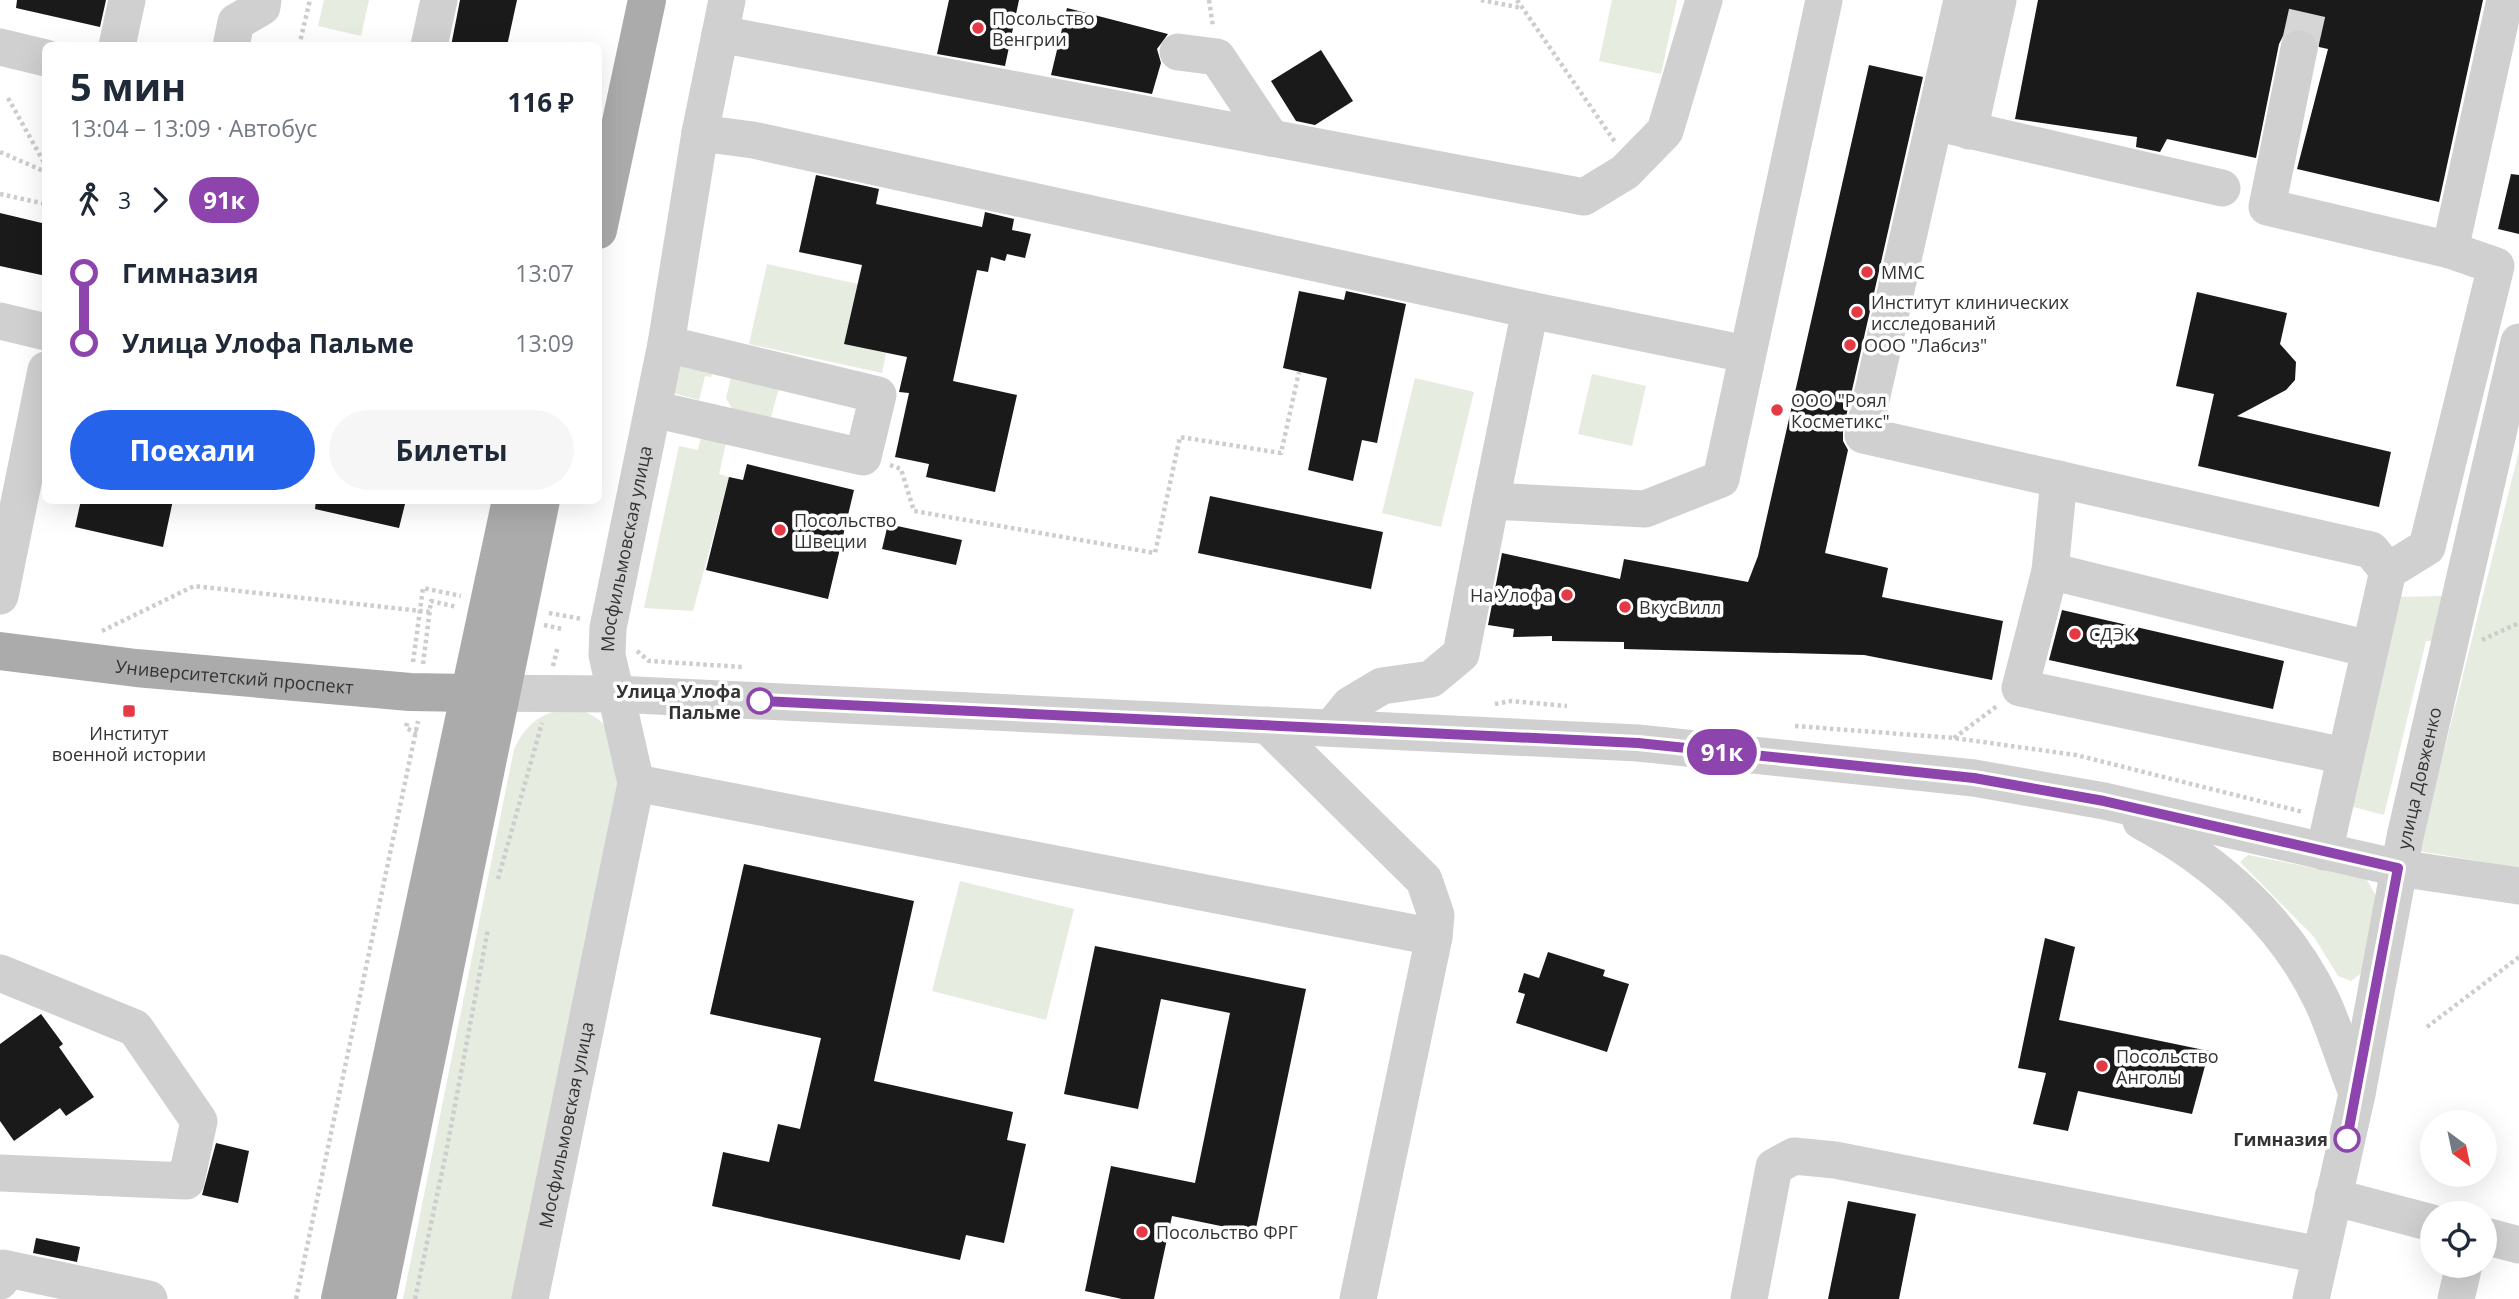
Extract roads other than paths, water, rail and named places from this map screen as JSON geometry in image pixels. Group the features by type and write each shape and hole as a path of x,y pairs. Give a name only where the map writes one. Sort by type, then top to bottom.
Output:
{"main road":[{"path":"602,86 621,0"},
{"path":"602,211 647,0"},
{"path":"377,1299 486,693 510,504"},
{"path":"340,1299 486,693 540,504"},
{"name":"Университетский проспект","path":"0,652 136,668 355,687 486,693"}],"street":[{"path":"118,42 127,0"},
{"path":"232,42 236,22 262,7 263,0"},
{"path":"430,42 439,0"},
{"path":"724,17 1271,138 1584,197 1631,165 1665,131 1704,0"},
{"path":"1492,501 1645,509 1721,479 1824,0"},
{"path":"1962,0 1863,435 2371,550 2388,571"},
{"path":"1969,131 1998,0"},
{"path":"2450,250 2505,0"},
{"name":"Мосфильмовская улица","path":"530,1299 636,783 607,655 608,628 666,344 699,133 724,17"},
{"path":"0,47 42,57"},
{"path":"2299,49 2267,206 2450,250 2496,266 2427,547"},
{"path":"1178,52 1217,57 1271,138"},
{"path":"1934,122 2222,188"},
{"path":"699,133 753,140 1530,310 1746,354"},
{"path":"1333,726 1350,705 1382,686 1431,679 1461,654 1530,310"},
{"path":"0,321 42,331"},
{"name":"улица Довженко","path":"2311,1299 2357,1094 2398,868 2519,342"},
{"path":"653,409 863,457 878,395 666,344"},
{"path":"0,596 12,461 42,382"},
{"path":"2059,479 2050,571 2020,688 2345,756"},
{"path":"2324,852 2388,571 2427,547 2471,556"},
{"path":"2050,571 2369,649"},
{"path":"486,693 615,694 1333,726 1638,743 1974,778 2104,801 2398,868 2519,886"},
{"path":"1267,725 1424,880 1436,915 1434,937 1358,1299"},
{"path":"636,783 1434,937"},
{"path":"2104,801 2169,836 2213,867 2260,911 2297,957 2322,1003 2357,1094"},
{"path":"0,972 135,1028 199,1121 186,1181 0,1173"},
{"path":"1749,1299 1774,1167 1794,1156 1835,1160 2320,1255"},
{"path":"2333,1197 2420,1220"},
{"path":"2497,1239 2519,1245"},
{"path":"0,1281 3,1268 149,1299"},
{"path":"2456,1299 2461,1278"}],"tunnel":[{"path":"2299,49 2310,0"}],"place":[{"name":"Посольство Венгрии","path":"978,28"},
{"name":"ММС","path":"1867,272"},
{"name":"Институт клинических исследований","path":"1857,312"},
{"name":"ООО \"Лабсиз\"","path":"1850,345"},
{"name":"ООО \"Роял Косметикс\"","path":"1777,410"},
{"name":"Посольство Швеции","path":"780,530"},
{"name":"На Улофа","path":"1567,595"},
{"name":"ВкусВилл","path":"1625,607"},
{"name":"СДЭК","path":"2075,634"},
{"name":"Улица Улофа Пальме","path":"760,701"},
{"name":"Институт военной истории","path":"129,711"},
{"name":"Посольство Анголы","path":"2102,1066"},
{"name":"Гимназия","path":"2347,1139"},
{"name":"Посольство ФРГ","path":"1142,1232"}]}
